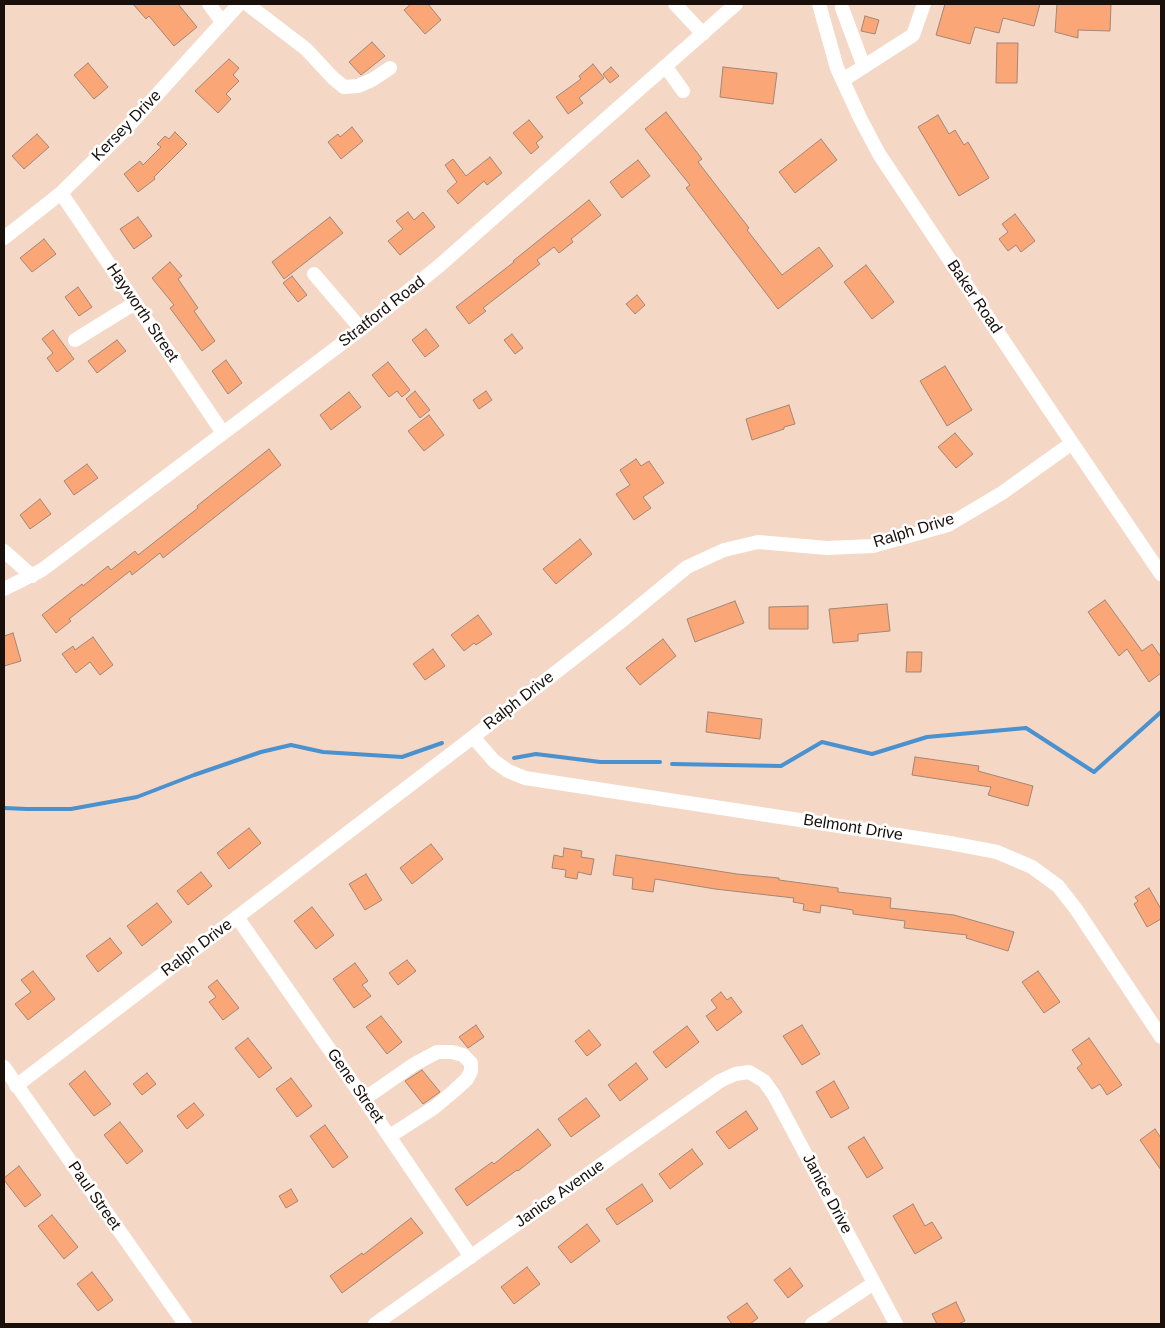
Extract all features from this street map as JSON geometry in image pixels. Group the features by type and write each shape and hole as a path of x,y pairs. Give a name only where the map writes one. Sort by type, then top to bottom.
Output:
{"street":[{"path":"209,4 222,22"},
{"name":"Kersey Drive","path":"4,238 61,193 124,131 239,4"},
{"path":"247,4 306,49 344,87 358,86 372,80 390,68"},
{"path":"675,4 703,34"},
{"name":"Stratford Road","path":"4,589 32,576 93,533 361,329 439,266 736,4"},
{"path":"843,80 914,35 924,4"},
{"path":"821,10 843,6 864,67"},
{"name":"Baker Road","path":"821,10 838,68 860,118 880,154 1161,574"},
{"path":"666,67 683,91"},
{"name":"Hayworth Street","path":"61,193 223,433"},
{"path":"314,274 361,329"},
{"path":"75,340 135,303"},
{"name":"Ralph Drive","path":"16,1086 473,737 687,568 724,550 758,542 827,548 873,546 948,525 1002,493 1072,443"},
{"path":"4,551 32,576"},
{"name":"Belmont Drive","path":"473,737 494,761 508,771 525,778 950,843 996,852 1032,867 1058,886 1076,909 1161,1037"},
{"name":"Gene Street","path":"238,917 390,1136 471,1257"},
{"path":"364,1099 422,1059 437,1052 452,1052 463,1055 471,1062 471,1070 467,1079 454,1091 435,1107 390,1136"},
{"name":"Paul Street","path":"4,1068 185,1324"},
{"name":"Janice Avenue","path":"375,1324 720,1081 735,1074 749,1072"},
{"name":"Janice Drive","path":"749,1072 764,1081 774,1095 896,1324"},
{"path":"812,1324 874,1283"}],"building":[{"path":"133,4 178,4 197,27 174,46 149,16 146,19"},
{"path":"411,4 428,4 441,20 425,34 404,10"},
{"path":"945,4 1040,4 1034,26 1003,18 999,33 975,27 970,44 936,35"},
{"path":"1057,4 1111,4 1110,31 1078,30 1078,38 1055,32"},
{"path":"865,16 879,20 875,34 861,31"},
{"path":"372,42 385,56 361,75 349,62"},
{"path":"997,43 1018,43 1017,83 996,83"},
{"path":"229,59 239,68 233,75 239,81 226,94 231,99 218,113 195,91"},
{"path":"88,63 108,87 94,99 74,75"},
{"path":"593,64 604,78 579,98 583,103 568,114 556,97 581,79 579,76"},
{"path":"611,67 619,76 610,83 603,74"},
{"path":"723,67 777,73 773,104 720,97"},
{"path":"666,112 702,159 698,162 749,228 747,230 782,275 819,247 833,266 778,309 686,188 690,185 645,129"},
{"path":"938,115 949,134 955,130 964,145 968,142 989,178 959,196 918,127"},
{"path":"529,120 543,137 536,143 539,147 531,154 513,133"},
{"path":"352,127 363,141 341,159 328,142 338,134 340,137"},
{"path":"175,132 187,144 154,177 155,179 138,192 124,174 140,161 143,165 161,147 157,144 165,136 169,139"},
{"path":"37,134 49,147 24,169 12,156"},
{"path":"821,139 837,160 795,193 779,172"},
{"path":"490,157 502,173 487,185 484,181 458,204 447,191 457,182 445,165 453,159 466,176"},
{"path":"638,160 650,176 622,198 610,182"},
{"path":"589,200 601,215 571,239 573,242 559,253 554,247 537,260 540,264 483,308 486,311 469,324 456,307"},
{"path":"408,212 414,220 423,212 435,227 400,255 388,241 403,229 396,221"},
{"path":"1015,214 1035,241 1021,252 1016,245 1008,251 999,239 1008,232 1002,224"},
{"path":"138,217 152,236 134,249 120,229"},
{"path":"330,217 343,233 284,279 272,262"},
{"path":"44,239 56,254 32,272 20,258"},
{"path":"170,262 182,276 178,279 198,308 194,311 215,341 202,351 170,308 174,305 152,278"},
{"path":"866,265 894,302 872,319 844,282"},
{"path":"292,276 307,295 298,302 283,283"},
{"path":"78,287 92,307 79,316 65,297"},
{"path":"637,295 645,305 635,314 626,304"},
{"path":"426,329 439,346 425,357 412,340"},
{"path":"53,330 74,359 57,372 47,358 53,353 42,339"},
{"path":"512,334 523,348 515,354 504,340"},
{"path":"117,340 126,351 97,373 88,361"},
{"path":"226,360 242,383 228,394 212,371"},
{"path":"388,362 410,390 402,397 397,391 389,397 372,375"},
{"path":"945,366 972,410 947,426 920,381"},
{"path":"415,391 430,410 420,418 406,399"},
{"path":"486,391 492,400 479,409 473,400"},
{"path":"349,392 361,407 331,430 320,415"},
{"path":"789,405 795,424 752,440 746,419"},
{"path":"429,415 444,435 424,451 408,431"},
{"path":"955,433 973,454 956,468 938,447"},
{"path":"269,449 281,465 163,558 160,553 132,575 130,571 69,619 71,621 56,633 42,615 108,566 111,570 135,551 138,555"},
{"path":"636,459 641,466 649,461 664,483 643,497 651,508 634,520 616,494 630,485 620,470"},
{"path":"87,464 98,478 74,495 64,481"},
{"path":"40,499 51,514 30,529 20,515"},
{"path":"580,539 592,554 556,584 543,569"},
{"path":"1105,600 1142,651 1152,644 1161,657 1161,673 1149,682 1127,649 1119,656 1088,612"},
{"path":"735,601 744,623 695,642 687,619"},
{"path":"887,604 890,631 858,634 858,641 833,643 829,609"},
{"path":"808,606 808,629 769,629 769,607"},
{"path":"478,615 492,634 476,645 474,643 464,651 451,635"},
{"path":"13,633 21,661 4,666 4,636"},
{"path":"93,637 113,665 100,675 90,662 76,673 62,654 73,646 75,650"},
{"path":"663,639 676,656 640,685 626,668"},
{"path":"433,649 445,666 425,680 413,664"},
{"path":"907,652 922,652 921,672 906,672"},
{"path":"708,712 762,719 760,739 706,732"},
{"path":"915,757 979,766 978,771 1033,786 1028,806 988,795 991,787 912,775"},
{"path":"249,828 261,843 229,869 217,853"},
{"path":"431,844 443,859 412,884 400,868"},
{"path":"564,848 582,851 581,857 594,859 591,875 578,872 577,879 565,877 566,870 552,868 554,855 563,857"},
{"path":"616,855 737,874 779,878 779,880 838,888 838,892 891,898 890,908 954,915 1014,932 1008,951 966,938 967,935 904,928 905,921 853,914 853,910 821,905 820,913 803,910 804,904 793,902 794,898 715,889 655,879 653,892 632,889 633,878 613,875"},
{"path":"201,872 212,886 188,905 177,891"},
{"path":"366,874 382,900 365,910 349,884"},
{"path":"1149,888 1161,909 1161,919 1147,927 1134,904 1138,901 1135,897"},
{"path":"157,903 172,922 142,946 127,926"},
{"path":"312,907 334,935 316,949 294,921"},
{"path":"110,938 122,953 98,972 86,956"},
{"path":"407,960 416,971 398,985 389,973"},
{"path":"355,963 368,981 362,985 371,996 354,1008 333,979"},
{"path":"33,971 55,999 28,1020 15,1004 31,992 21,980"},
{"path":"1038,971 1060,1002 1044,1013 1022,982"},
{"path":"217,980 239,1008 223,1020 209,1002 216,997 208,987"},
{"path":"721,992 727,1000 731,997 742,1012 717,1031 706,1016 717,1008 711,1000"},
{"path":"381,1016 402,1042 387,1054 366,1027"},
{"path":"476,1025 484,1037 468,1048 459,1037"},
{"path":"802,1025 820,1054 802,1065 783,1036"},
{"path":"687,1026 699,1042 666,1068 653,1052"},
{"path":"589,1030 601,1045 587,1056 575,1041"},
{"path":"248,1038 272,1068 259,1078 235,1048"},
{"path":"1089,1038 1122,1085 1107,1095 1100,1084 1092,1089 1077,1068 1082,1064 1072,1050"},
{"path":"636,1063 648,1079 620,1101 608,1085"},
{"path":"422,1070 440,1092 423,1104 405,1081"},
{"path":"85,1071 111,1104 94,1116 69,1084"},
{"path":"147,1073 156,1084 142,1095 133,1084"},
{"path":"291,1078 312,1106 297,1117 276,1089"},
{"path":"834,1081 849,1108 831,1118 816,1092"},
{"path":"586,1098 600,1116 571,1137 558,1119"},
{"path":"194,1103 204,1115 187,1129 177,1116"},
{"path":"746,1111 758,1129 729,1149 716,1132"},
{"path":"120,1122 143,1151 127,1164 104,1135"},
{"path":"325,1125 348,1157 333,1168 310,1136"},
{"path":"538,1129 551,1145 518,1171 467,1206 455,1189 492,1162 494,1164"},
{"path":"1155,1129 1161,1138 1161,1170 1140,1140"},
{"path":"864,1137 883,1168 867,1178 848,1147"},
{"path":"692,1149 703,1164 670,1189 659,1174"},
{"path":"19,1166 41,1195 25,1207 4,1180"},
{"path":"642,1184 653,1201 617,1225 606,1209"},
{"path":"291,1189 298,1201 286,1208 279,1196"},
{"path":"913,1204 925,1226 932,1222 942,1238 915,1254 893,1216"},
{"path":"52,1215 78,1247 64,1259 38,1226"},
{"path":"411,1218 423,1233 342,1293 330,1276 362,1253 363,1255"},
{"path":"587,1224 600,1241 571,1263 558,1247"},
{"path":"527,1267 540,1284 514,1304 501,1287"},
{"path":"790,1268 803,1286 788,1298 774,1280"},
{"path":"92,1272 113,1300 98,1311 77,1284"},
{"path":"956,1302 965,1321 958,1324 937,1324 932,1314"},
{"path":"747,1303 758,1318 750,1324 732,1324 727,1317"}],"waterway":[{"path":"672,764 781,766 822,742 872,754 927,737 1026,728 1094,772 1161,712"},
{"path":"4,808 71,809 137,797 261,752 291,745 323,752 402,757 442,743"},
{"path":"514,758 536,754 600,762 660,762"}]}
